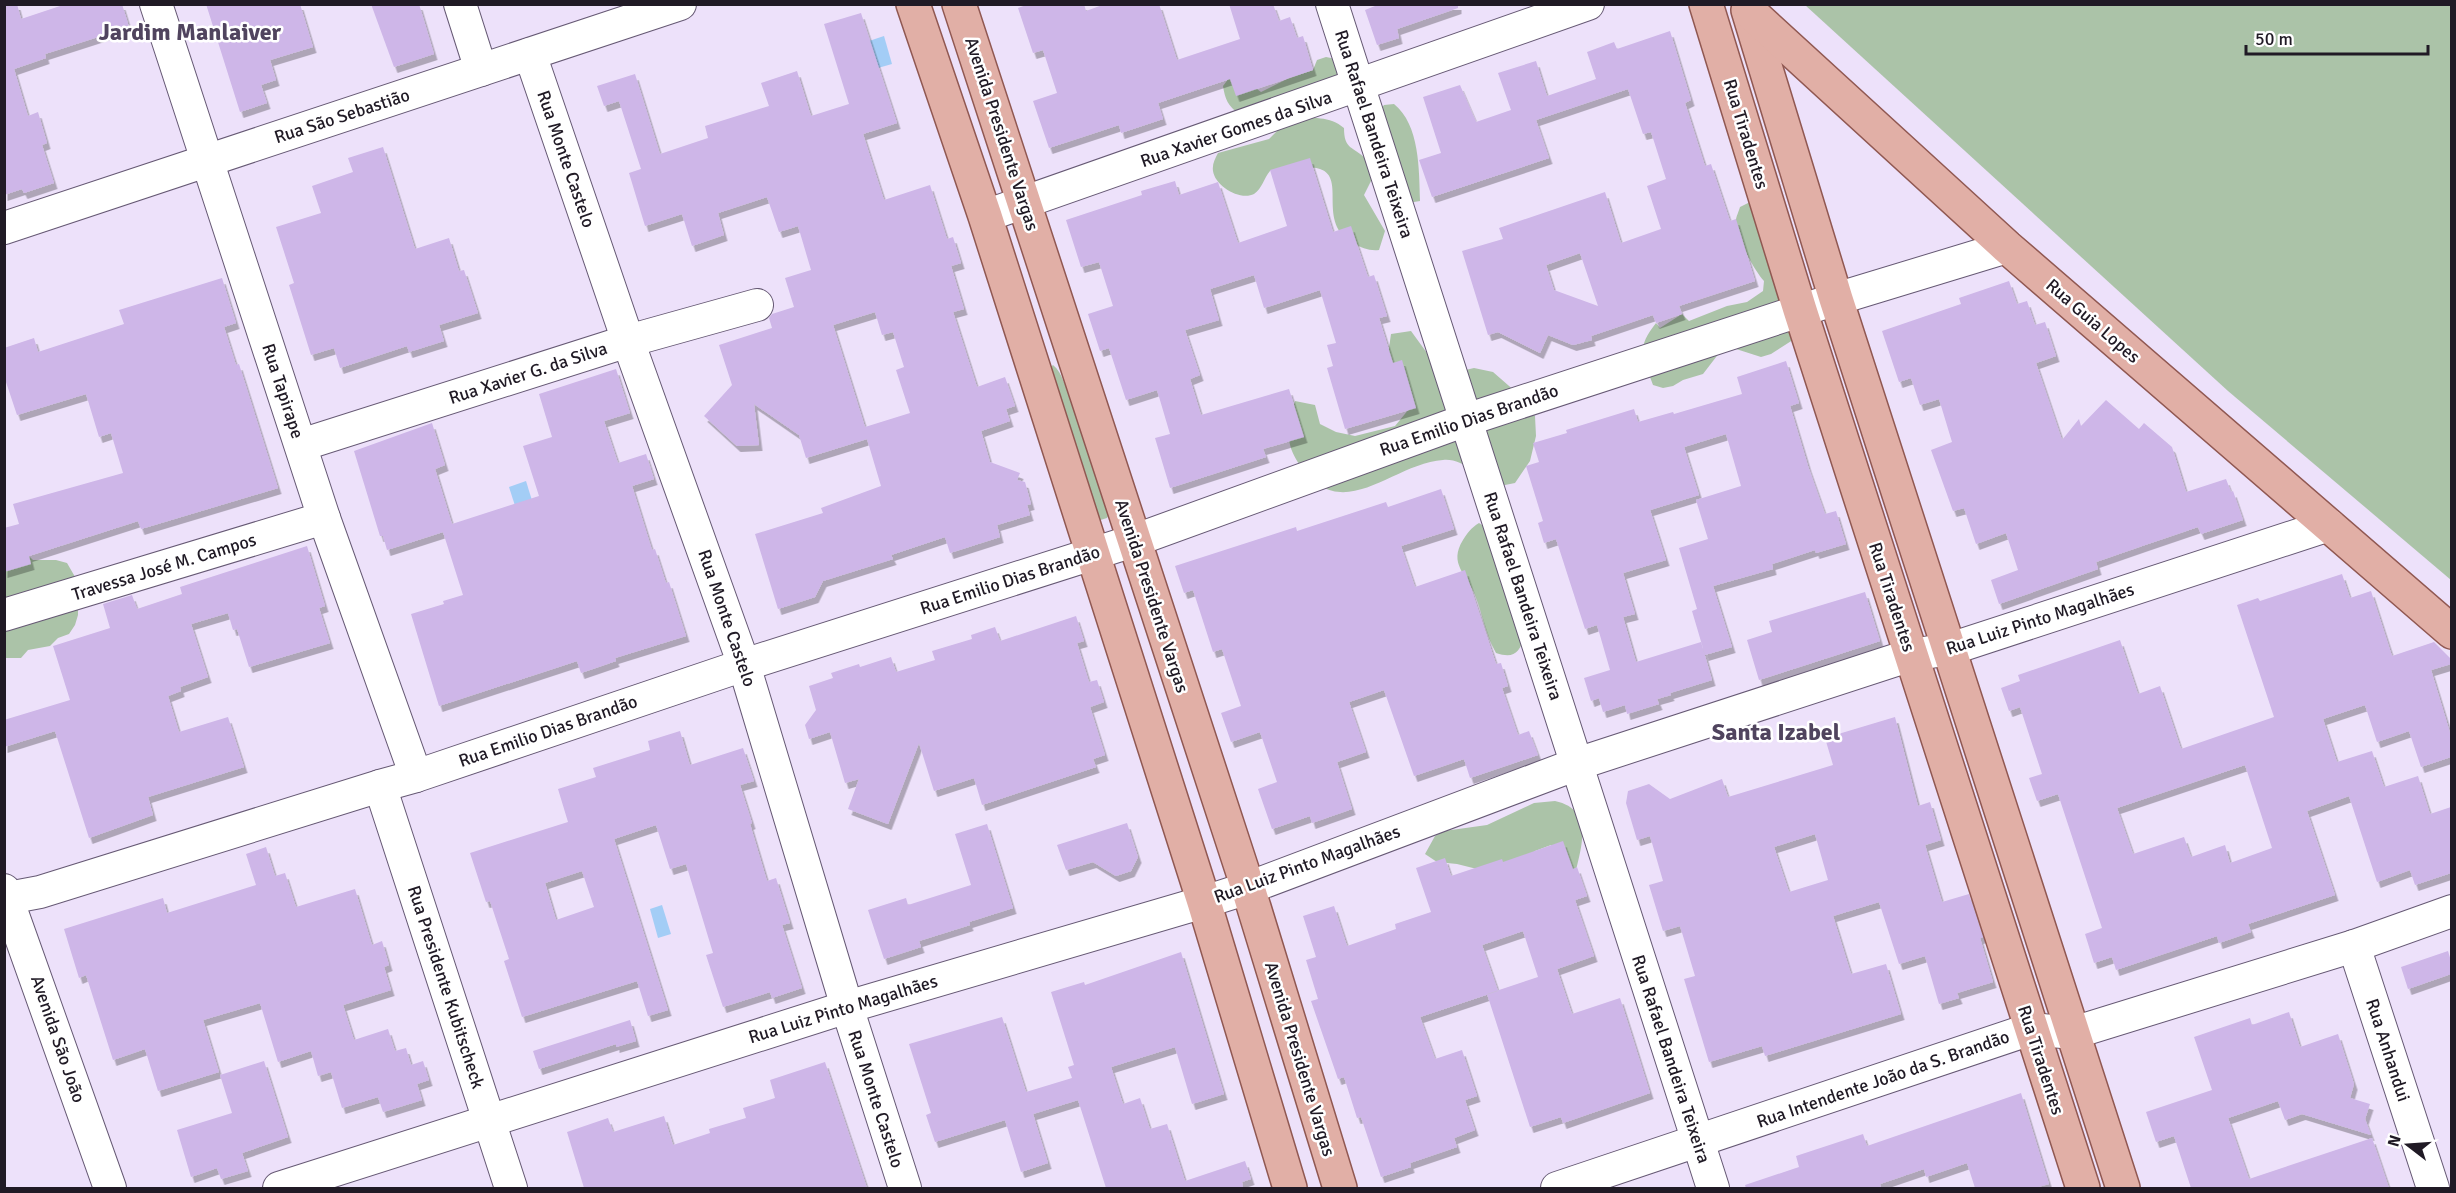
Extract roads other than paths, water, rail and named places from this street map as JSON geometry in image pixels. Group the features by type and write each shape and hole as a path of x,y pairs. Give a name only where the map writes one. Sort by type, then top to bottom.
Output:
{"main road":[{"path":"913,4 985,216 1204,902 1290,1188"},
{"name":"Avenida Presidente Vargas","path":"959,4 1248,888 1340,1188"},
{"name":"Rua Tiradentes","path":"1707,4 1800,310 2083,1188"},
{"path":"1744,7 2123,1188"},
{"name":"Rua Guia Lopes","path":"1744,7 2007,247 2451,632"}],"street":[{"name":"Rua Tapirape","path":"156,4 324,518 416,776"},
{"path":"460,4 481,70"},
{"name":"Rua São Sebastião","path":"4,228 680,4"},
{"name":"Rua Rafael Bandeira Teixeira","path":"1332,4 1713,1188"},
{"name":"Rua Xavier Gomes da Silva","path":"985,216 1588,4"},
{"name":"Rua Monte Castelo","path":"530,54 628,341 744,665 847,1007 905,1188"},
{"name":"Rua Emilio Dias Brandão","path":"6,894 40,892 416,776 744,665 1133,541 1466,420 1800,310 2007,247"},
{"name":"Rua Xavier G. da Silva","path":"301,445 628,341 757,305"},
{"name":"Travessa José M. Campos","path":"4,615 324,518"},
{"name":"Rua Luiz Pinto Magalhães","path":"279,1188 847,1007 1248,888 1576,764 1911,655 1950,649 2330,525"},
{"name":"Rua Presidente Kubitscheck","path":"380,786 512,1188"},
{"name":"Avenida São João","path":"6,894 110,1188"},
{"name":"Rua Intendente João da S. Brandão","path":"1557,1188 1698,1143 2031,1029 2073,1034 2354,946 2451,911"},
{"name":"Rua Anhandui","path":"2354,946 2433,1188"}],"water":[{"path":"884,36 892,64 878,68 869,41"},
{"path":"526,481 534,507 517,512 509,487"},
{"path":"662,905 671,934 658,938 650,909"}],"district":[{"name":"Jardim Manlaiver","path":"190,32"},
{"name":"Santa Izabel","path":"1776,732"}]}
